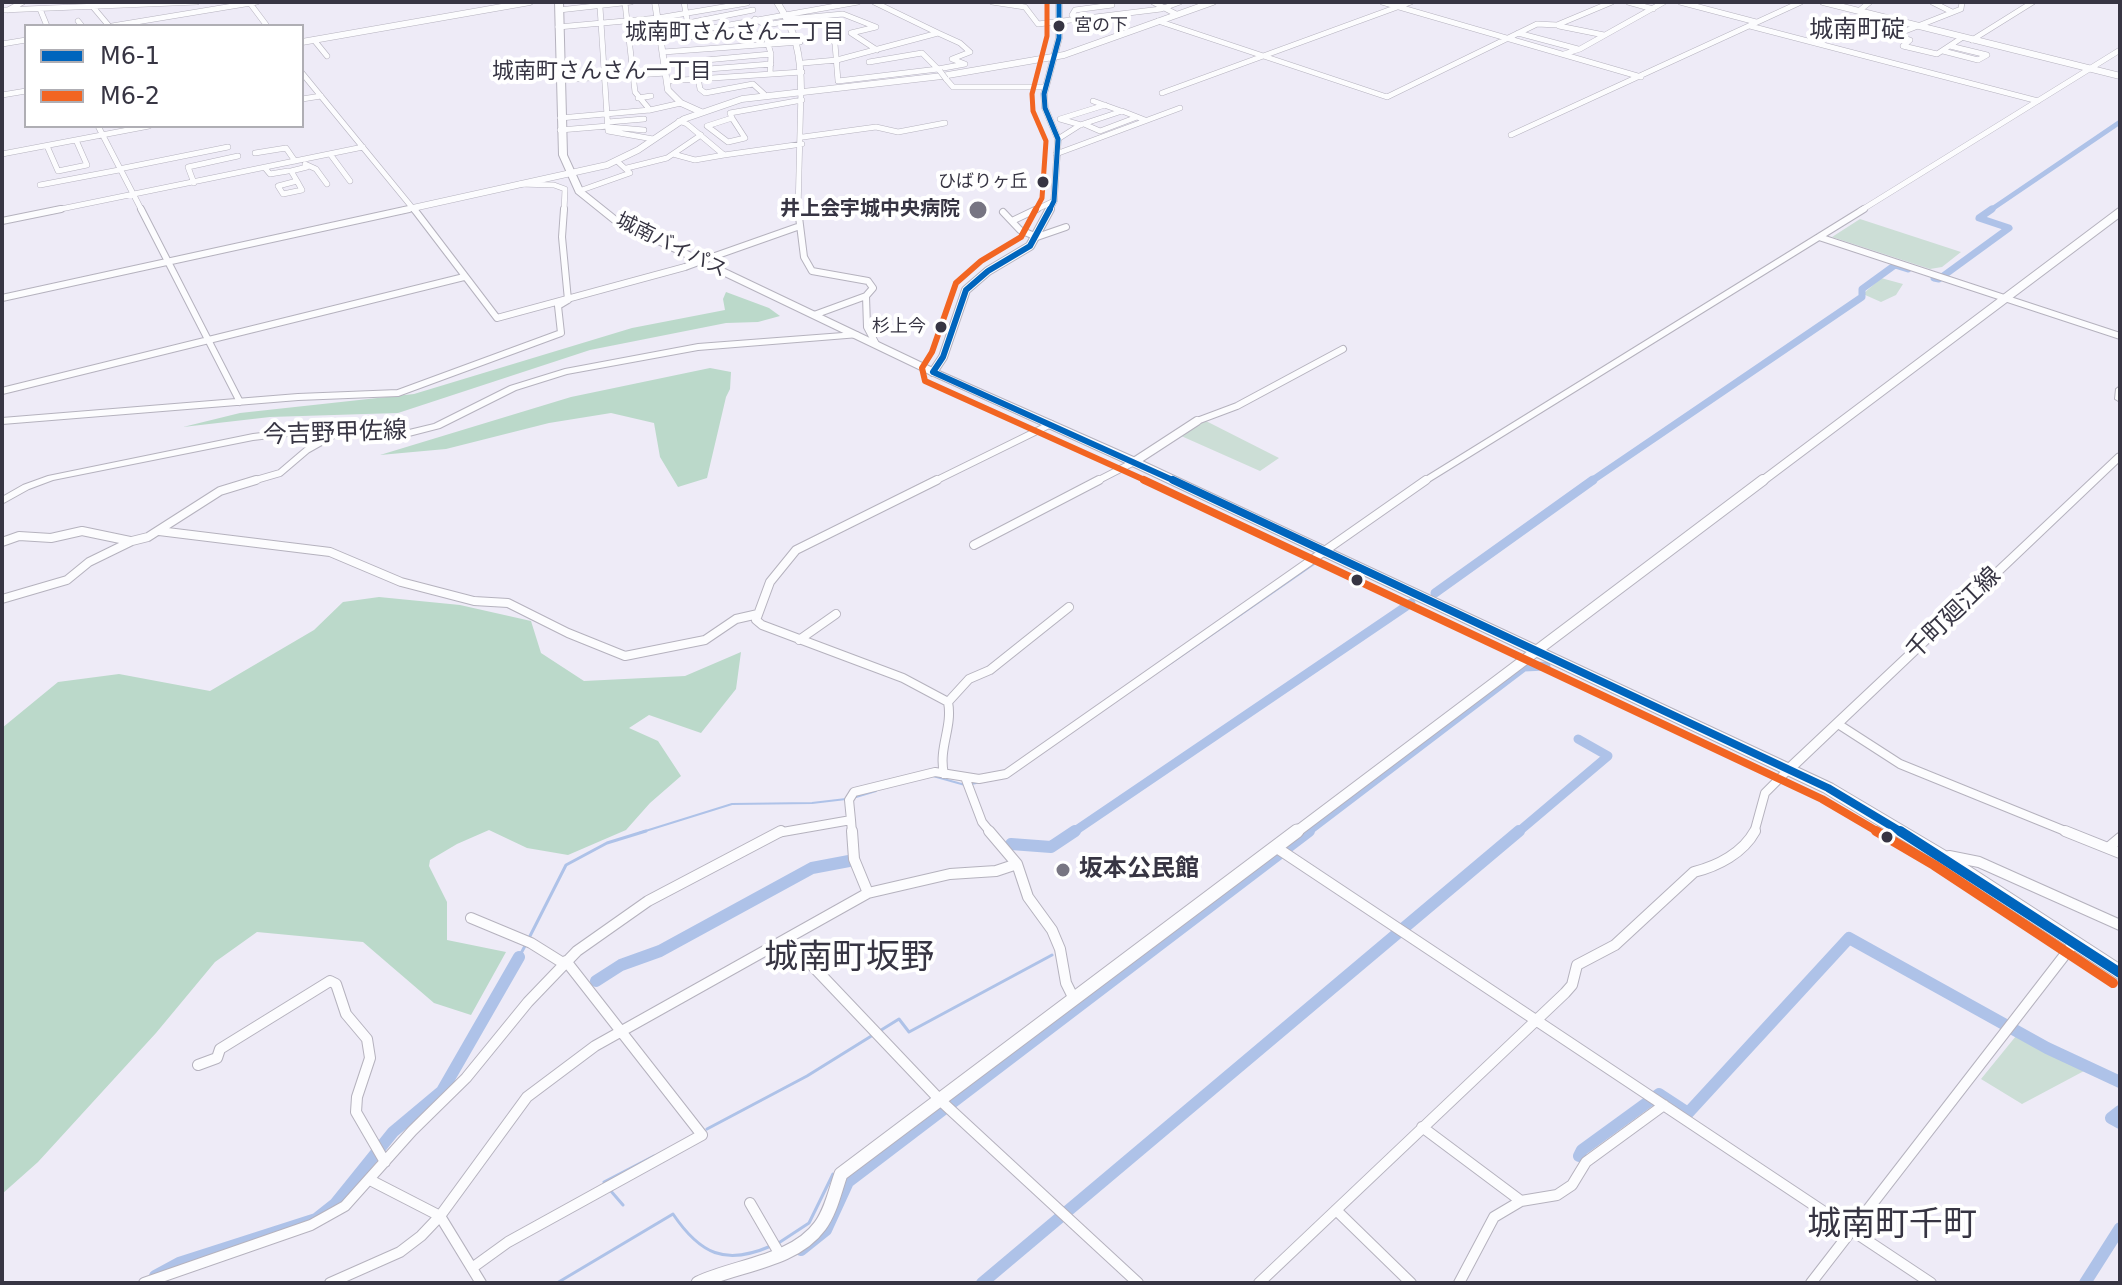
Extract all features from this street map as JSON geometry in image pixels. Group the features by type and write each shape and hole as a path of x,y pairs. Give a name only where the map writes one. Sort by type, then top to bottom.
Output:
{"highway":[{"name":"城南バイパス","path":"559,6 563,155 579,191 593,205 625,225 933,372 1134,462 1828,788 1940,855 2120,973"}],"main road":[{"name":"今吉野甲佐線","path":"2,501 26,487 51,478 253,437 305,431 399,433 427,429 531,381 654,353 721,344 856,335"},
{"path":"2120,389 2120,399"},
{"name":"千町廻江線","path":"1787,771 2120,456"}],"street":[{"path":"4,10 23,2"},
{"path":"4,10 197,2"},
{"path":"122,24 252,2 266,24"},
{"path":"304,42 530,2"},
{"path":"559,6 600,7 628,2 638,98 650,110"},
{"path":"655,2 672,96 701,112"},
{"path":"684,2 690,37 763,33 771,54 770,74"},
{"path":"558,27 658,18 724,2"},
{"path":"686,12 747,2 757,19 766,25 858,2"},
{"path":"777,2 800,42 803,63 802,140 797,175 801,248 809,269 868,281 873,291 814,315"},
{"path":"822,16 835,44 838,81 939,70 965,64 952,59 970,52 960,43 874,2"},
{"path":"992,2 1025,7 1038,24 1072,15 1161,9 1180,2"},
{"path":"933,372 943,357 966,290 988,271 1030,246 1054,201 1058,139 1044,103 1056,56 1059,2"},
{"path":"1072,15 1075,10 1119,2"},
{"path":"1059,19 1146,6 1141,2"},
{"path":"1153,2 1161,9 1176,14"},
{"path":"1382,2 1641,77"},
{"path":"1162,93 1411,2"},
{"path":"1554,25 1612,2"},
{"path":"1628,2 1653,9"},
{"path":"1564,54 1578,50 1664,2"},
{"path":"1680,2 2038,101"},
{"path":"1511,135 1801,2"},
{"path":"1823,2 2120,76"},
{"path":"1860,10 1870,2"},
{"path":"1932,2 1953,12"},
{"path":"1962,2 1963,8 1895,35 1910,40 1903,46 1937,54 1963,37"},
{"path":"1972,40 1989,25 2002,22 2033,2"},
{"path":"1110,3 1120,11"},
{"path":"2,298 570,174 617,161 679,121 764,94 942,76 1056,56 1075,52 1206,3"},
{"path":"93,7 108,24"},
{"path":"600,7 610,132 653,139"},
{"path":"40,9 46,24"},
{"path":"688,23 753,10"},
{"path":"788,18 846,14 876,27 851,33 877,50"},
{"path":"690,32 757,19"},
{"path":"1158,21 1387,97 1537,24 1605,35"},
{"path":"803,63 837,60 938,33"},
{"path":"1518,33 1578,50"},
{"path":"2,44 24,40"},
{"path":"314,40 327,56"},
{"path":"663,52 800,42"},
{"path":"1943,51 1978,60 1987,55 1949,46"},
{"path":"868,893 854,859 849,800 854,792 935,772 965,777 1006,774 1325,553 1391,502 2120,50"},
{"path":"858,55 869,62 922,53 953,87 1046,87"},
{"path":"764,94 753,84 705,93 700,89 695,61 771,54"},
{"path":"899,59 906,73"},
{"path":"869,62 873,78"},
{"path":"696,70 771,64"},
{"path":"559,80 635,76 698,79 802,72"},
{"path":"304,75 441,242 497,318 685,267 800,226"},
{"path":"2,95 24,91"},
{"path":"304,99 321,96"},
{"path":"638,98 651,96"},
{"path":"732,118 707,126 728,142 745,138 730,113 802,100"},
{"path":"1093,101 1146,120"},
{"path":"560,118 650,110 681,103"},
{"path":"1105,105 1060,119 1100,131 1138,117"},
{"path":"1056,154 1180,108"},
{"path":"636,111 651,125"},
{"path":"1058,139 1082,124 1122,111"},
{"path":"560,130 644,119"},
{"path":"679,121 724,155"},
{"path":"673,154 690,160 876,127 898,132 945,123"},
{"path":"608,125 644,130"},
{"path":"99,128 240,402"},
{"path":"2,154 139,128"},
{"path":"627,168 673,154 701,135"},
{"path":"47,146 58,171 87,165 76,140"},
{"path":"40,185 228,147"},
{"path":"2,221 363,147"},
{"path":"255,153 286,148 307,167"},
{"path":"330,154 350,181"},
{"path":"194,183 188,167 238,156"},
{"path":"579,191 630,173 617,161"},
{"path":"297,181 291,171 307,167 316,169 327,184"},
{"path":"265,168 270,174 288,171"},
{"path":"520,184 529,188 553,184 565,189 562,237 568,300"},
{"path":"1014,220 1054,201"},
{"path":"1003,212 1014,220 1020,230 1037,237 1066,227"},
{"path":"698,1283 725,1270 765,1260 815,1232 826,1217 841,1174 2120,212"},
{"path":"1819,237 2120,336"},
{"path":"2,391 464,277"},
{"path":"866,296 864,309 868,335 876,344"},
{"path":"2,421 406,391 561,333 558,306 568,300"},
{"path":"974,545 1134,462 1197,421 1237,406 1343,349"},
{"path":"944,774 941,754 949,731 951,714 948,702 903,678 762,625 756,620 762,595 785,559 796,550 1051,424"},
{"path":"2,599 67,580 89,562 159,531 220,491 280,473 307,450 339,432"},
{"path":"2,542 19,536 51,538 82,531 132,541"},
{"path":"159,531 330,552 401,582 474,601 508,603 568,633 625,656 705,640 736,619 758,614"},
{"path":"948,702 969,679 990,670 1069,607"},
{"path":"799,640 836,614"},
{"path":"1838,724 1900,764 2120,853"},
{"path":"1259,1283 1572,985 1577,965 1615,945 1694,872 1711,868 1747,845 1755,832 1765,793 1787,771"},
{"path":"965,777 982,822 1017,864 1028,897 1052,930 1060,949 1066,983 1074,999"},
{"path":"144,1283 311,1225 345,1206 466,1078 565,962 648,901 748,846 785,829 851,820"},
{"path":"2108,848 2120,838"},
{"path":"1277,848 1931,1283"},
{"path":"1940,855 1979,862 2120,925"},
{"path":"337,1282 400,1252 440,1216 527,1097 595,1046 868,893 950,874 996,871 1017,864"},
{"path":"471,918 531,943 565,962 623,1031 702,1135 508,1242 472,1268"},
{"path":"787,939 941,1101 1138,1283"},
{"path":"1811,1283 2074,943"},
{"path":"198,1065 217,1058 220,1049 282,1008 330,981 336,984 346,1014 367,1039 370,1058 357,1097 356,1112 385,1162"},
{"path":"1459,1283 1494,1217 1521,1201 1557,1195 1572,1185 1586,1162 1664,1105"},
{"path":"1422,1127 1521,1201"},
{"path":"370,1180 440,1216 481,1283"},
{"path":"750,1203 779,1253"},
{"path":"1336,1210 1411,1283"}],"shaded area":[{"path":"1860,219 1961,252 1942,267 1930,269 1832,237"},
{"path":"1881,278 1903,284 1896,295 1881,302 1863,294"},
{"path":"1204,420 1279,458 1260,471 1179,435"},
{"path":"2016,1036 2084,1071 2022,1104 1981,1079"}],"green space":[{"path":"726,292 769,308 780,316 758,322 726,323 590,350 398,413 270,417 183,427 240,413 414,394 632,328 725,310 723,299"},
{"path":"710,368 731,372 730,389 707,478 678,487 660,457 654,423 611,413 549,423 446,449 380,455 571,397"},
{"path":"379,597 460,605 531,621 541,653 584,681 685,676 741,652 736,689 701,733 649,715 629,728 658,741 681,776 650,803 626,830 568,855 527,848 489,830 430,860 429,866 447,902 447,940 506,952 471,1015 434,1003 363,942 257,932 215,962 156,1033 38,1162 2,1194 2,728 58,682 119,674 210,691 314,630 343,602"}],"waterway":[{"path":"1989,211 2120,122"},
{"path":"1934,278 1939,279 2009,228 1979,218 1992,209"},
{"path":"1590,482 1862,297 1862,289 1895,265 1908,269"},
{"path":"1435,593 1593,480"},
{"path":"1164,668 1317,562"},
{"path":"1072,833 1411,603"},
{"path":"1306,833 1524,667 1546,666"},
{"path":"1517,833 1608,756 1578,739"},
{"path":"933,776 965,785"},
{"path":"971,784 1008,777"},
{"path":"856,797 876,791"},
{"path":"639,833 732,804 812,803 846,799"},
{"path":"529,938 566,865 607,843 646,831"},
{"path":"801,1250 826,1230 848,1182 1309,831"},
{"path":"982,1283 1519,831"},
{"path":"1011,844 1051,847 1072,833"},
{"path":"596,981 621,965 660,951 812,868 849,861"},
{"path":"1579,1156 1582,1150 1659,1094 1688,1113 1849,938 2047,1048 2120,1082"},
{"path":"519,957 526,944"},
{"path":"878,1032 899,1019 909,1032 1052,955"},
{"path":"155,1276 179,1263 316,1219 335,1204 393,1132 442,1091 519,957"},
{"path":"707,1129 807,1076 873,1035"},
{"path":"2120,1111 2111,1118 2120,1123"},
{"path":"604,1182 654,1156"},
{"path":"777,1244 809,1223 833,1174"},
{"path":"610,1190 623,1205"},
{"path":"557,1283 673,1214 693,1239 715,1252 740,1255 771,1246"},
{"path":"2085,1283 2120,1228"}],"transit line":[{"name":"M6-2","path":"1047,2 1047,36 1032,94 1033,111 1046,141 1042,198 1021,237 981,261 956,283 932,352 922,368 925,381 1129,473 1822,799 1934,865 2113,983"},
{"name":"M6-1","path":"1059,2 1059,38 1044,94 1045,108 1058,139 1054,201 1030,246 988,271 966,290 943,357 933,372 1134,462 1828,788 1940,855 2120,973"}],"place":[{"name":"宮の下","path":"1059,26"},
{"name":"ひばりヶ丘","path":"1043,182"},
{"name":"井上会宇城中央病院","path":"978,210"},
{"name":"杉上今","path":"941,327"},
{"name":"坂本公民館","path":"1063,870"}],"district":[{"name":"城南町碇","path":"1857,31"},
{"name":"城南町さんさん二丁目","path":"735,33"},
{"name":"城南町さんさん一丁目","path":"602,72"},
{"name":"城南町坂野","path":"849,959"},
{"name":"城南町千町","path":"1892,1226"}]}
